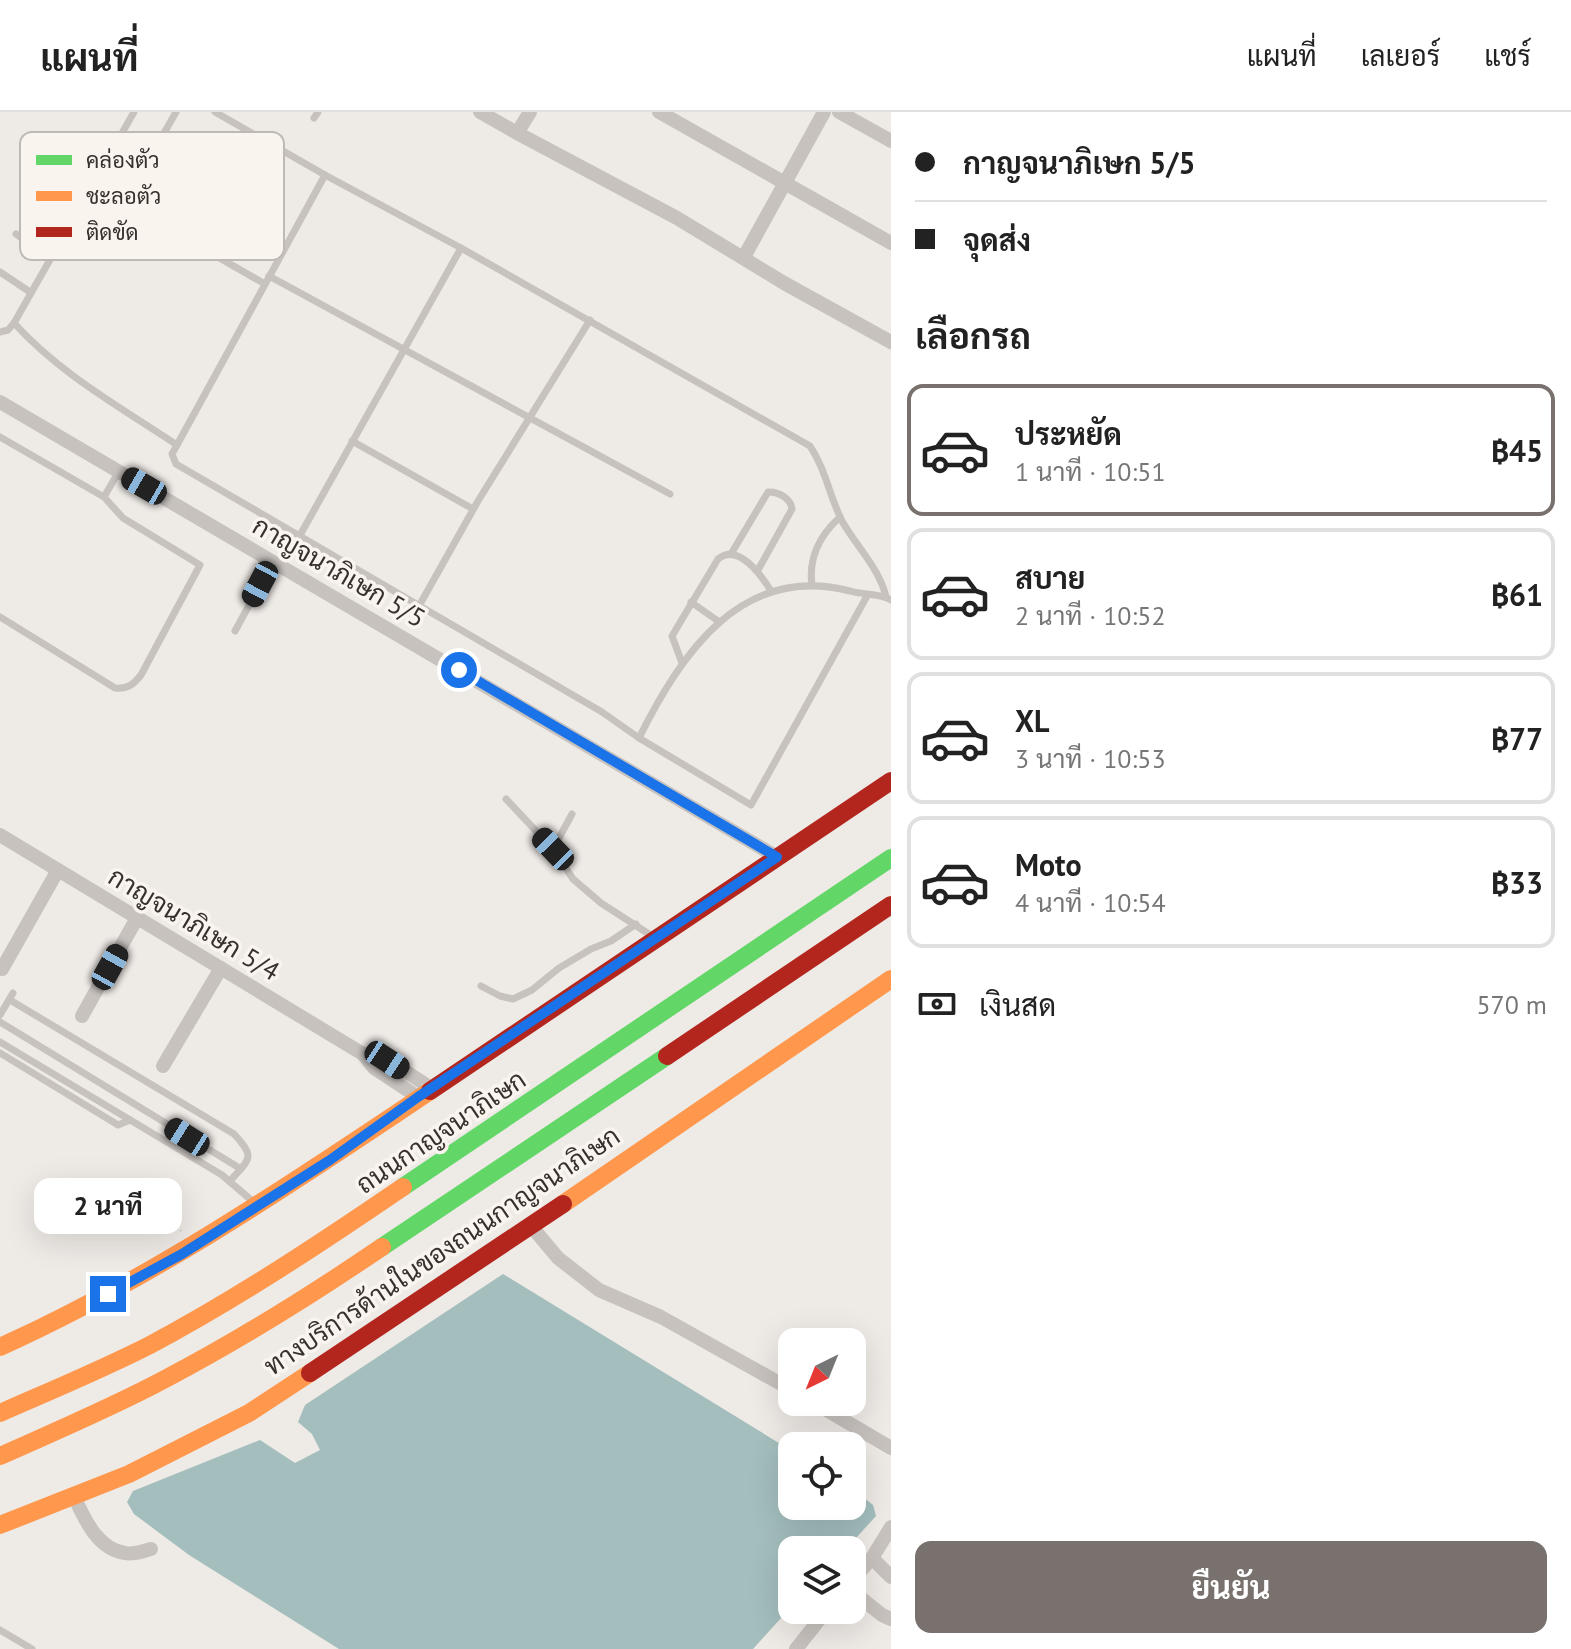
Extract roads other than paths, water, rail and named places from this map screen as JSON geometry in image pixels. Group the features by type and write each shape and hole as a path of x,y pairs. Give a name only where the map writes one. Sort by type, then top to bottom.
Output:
{"main road":[{"path":"0,1347 59,1322 258,1206 891,781"},
{"name":"ถนนกาญจนาภิเษก","path":"0,1413 138,1350 290,1264 891,858"},
{"path":"0,1456 105,1410 170,1377 311,1295 891,905"},
{"name":"ทางบริการด้านในของถนนกาญจนาภิเษก","path":"0,1525 129,1474 249,1413 532,1227 626,1159 891,979"}],"street":[{"path":"480,112 891,342"},
{"path":"517,133 530,112"},
{"path":"659,112 891,243"},
{"path":"744,257 824,112"},
{"path":"839,112 891,141"},
{"name":"กาญจนาภิเษก 5/5","path":"0,402 777,857"},
{"name":"กาญจนาภิเษก 5/4","path":"0,835 363,1054 374,1068 425,1092"},
{"path":"2,969 58,870"},
{"path":"82,1016 137,918"},
{"path":"163,1066 221,968"},
{"path":"532,1227 558,1258 599,1290 661,1317 778,1382"},
{"path":"837,1416 891,1448"},
{"path":"74,1496 85,1519 102,1542 124,1553 151,1549"},
{"path":"866,1565 891,1527"},
{"path":"872,1558 891,1577"},
{"path":"866,1602 891,1619"},
{"path":"796,1649 816,1624"}],"lane":[{"path":"122,132 134,112"},
{"path":"165,132 176,112"},
{"path":"215,112 250,132"},
{"path":"284,152 590,320 810,446 822,465 840,517 890,599"},
{"path":"284,249 325,175"},
{"path":"16,234 20,237"},
{"path":"299,537 461,248"},
{"path":"0,332 8,330 14,323 48,260"},
{"path":"229,260 670,494"},
{"path":"278,260 172,454 176,464 602,712 639,738 751,805 867,596"},
{"path":"0,272 30,292"},
{"path":"419,606 473,509 590,320"},
{"path":"14,323 44,354 78,380 177,445"},
{"path":"0,437 104,497 123,518 200,565 141,675 125,689 115,688 0,617"},
{"path":"352,441 473,509"},
{"path":"104,497 119,471"},
{"path":"731,554 768,492 774,491 788,499 792,509 758,570"},
{"path":"812,586 810,571 817,547 840,517"},
{"path":"682,663 672,636 724,554 731,554 758,570 771,591"},
{"path":"235,631 273,561"},
{"path":"639,738 682,663 728,613 771,591 812,586 890,599"},
{"path":"691,602 718,621"},
{"path":"506,799 553,849 573,879 601,903 657,939"},
{"path":"553,849 572,814"},
{"path":"481,986 513,999 532,990 559,968 636,924"},
{"path":"0,1015 12,996 234,1134 249,1154 230,1181"},
{"path":"0,1022 241,1169"},
{"path":"0,1042 230,1181 258,1206"},
{"path":"0,1053 118,1125 130,1120"},
{"path":"0,1630 32,1649"}],"water":[{"path":"503,1274 778,1442 778,1520 866,1520 866,1499 873,1505 876,1516 858,1536 778,1536 778,1621 753,1649 339,1649 189,1555 134,1514 127,1502 133,1491 260,1440 295,1463 320,1450 312,1434 298,1422 305,1405"}]}
